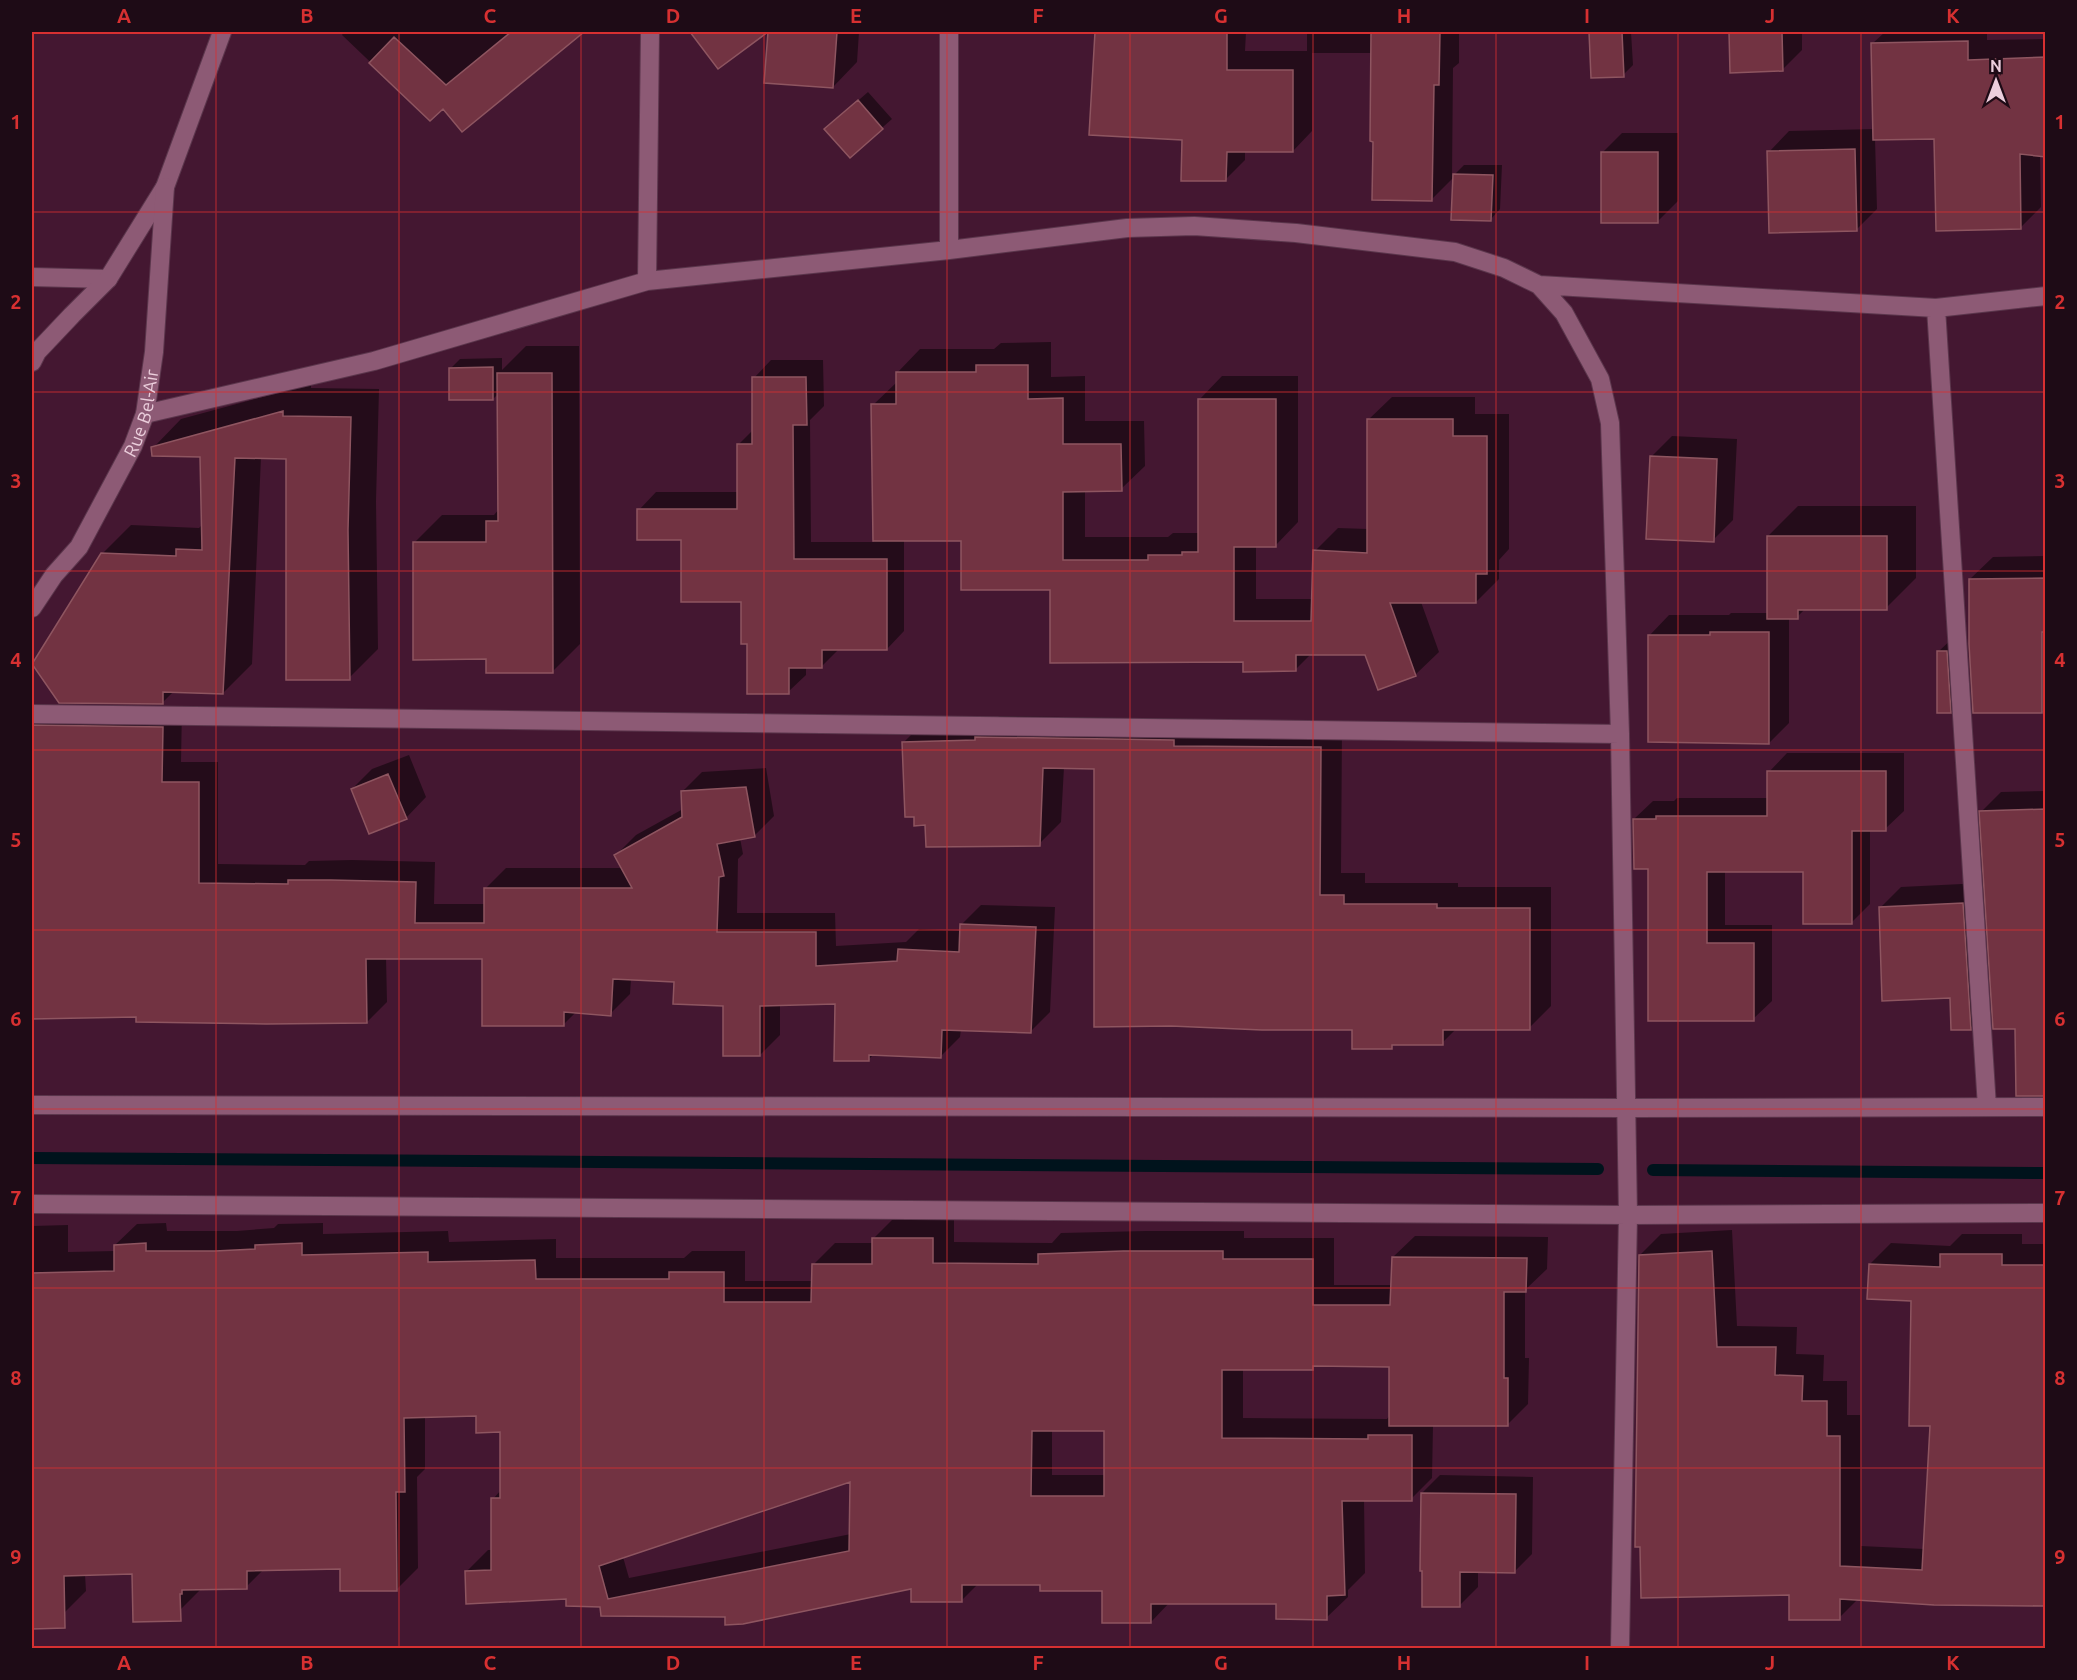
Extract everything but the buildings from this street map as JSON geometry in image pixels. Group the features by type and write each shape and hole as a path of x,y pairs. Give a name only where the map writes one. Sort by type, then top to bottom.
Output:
{"street":[{"name":"Rue Bel-Air","path":"32,362 65,322 108,279 165,188 222,32"},
{"path":"647,281 650,32"},
{"path":"949,32 949,250"},
{"name":"Rue Bel-Air","path":"32,608 54,575 79,547 133,446 145,414 154,352 165,188"},
{"path":"145,414 374,361 647,281 949,250 1127,228 1194,226 1296,233 1455,252 1504,268 1539,285 1564,312 1600,380 1610,423 1620,734 1628,1215 1620,1648"},
{"path":"32,277 108,279"},
{"path":"1539,285 1936,308 2046,296"},
{"path":"1936,308 1987,1107"},
{"path":"32,714 1620,734"},
{"path":"32,1105 2046,1107"},
{"path":"32,1204 1628,1215 2046,1213"}],"waterway":[{"path":"32,1158 1598,1169"},
{"path":"1653,1170 2046,1173"}]}
